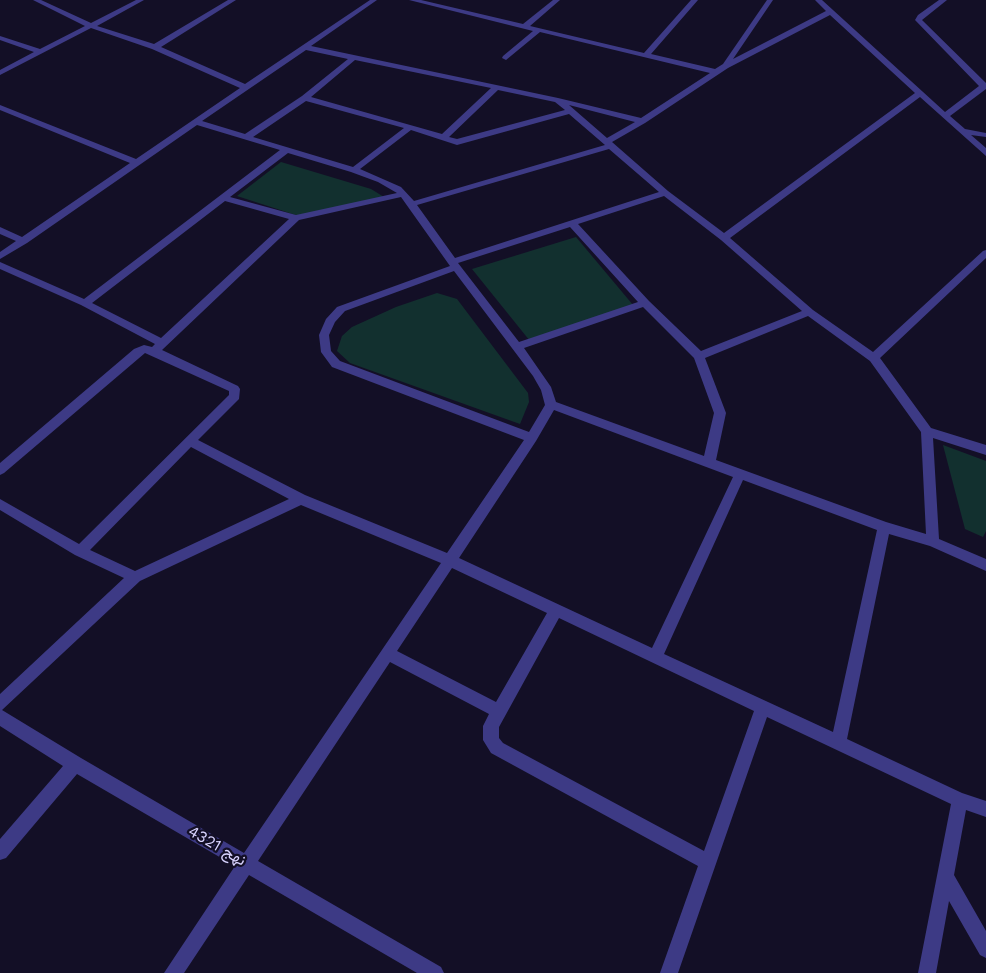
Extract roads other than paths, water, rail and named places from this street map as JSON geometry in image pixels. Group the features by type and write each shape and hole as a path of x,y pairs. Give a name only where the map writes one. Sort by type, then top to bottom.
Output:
{"street":[{"path":"36,0 91,26 155,48 247,88"},
{"path":"0,73 141,0"},
{"path":"155,48 233,0"},
{"path":"0,256 374,0"},
{"path":"412,0 526,25 717,72"},
{"path":"526,25 557,0"},
{"path":"646,55 695,0"},
{"path":"725,66 770,0"},
{"path":"818,0 986,153"},
{"path":"944,0 920,16 918,20 985,86 945,116"},
{"path":"224,198 296,218 408,199 608,144 725,66 830,12"},
{"path":"506,58 539,29"},
{"path":"0,38 40,52"},
{"path":"303,47 558,100 642,121"},
{"path":"245,138 305,98 353,58"},
{"path":"443,138 496,88"},
{"path":"724,238 920,94"},
{"path":"305,98 457,142 570,111"},
{"path":"558,100 665,193 724,238 809,312 874,358 927,431 933,542"},
{"path":"0,107 138,163"},
{"path":"173,973 532,438 551,405 547,390 542,381 454,265 408,199 392,185 354,170 285,151 196,122"},
{"path":"354,170 410,127"},
{"path":"959,130 986,135"},
{"path":"85,303 285,151"},
{"path":"532,438 336,364 326,352 324,335 330,321 341,309 454,265 665,193"},
{"path":"0,470 138,352 147,348 158,347 296,218"},
{"path":"572,224 645,303 699,356 720,413 709,463"},
{"path":"0,230 24,241"},
{"path":"874,358 986,253"},
{"path":"0,265 85,303 158,347 231,387 235,392 235,396 80,551"},
{"path":"517,347 645,303"},
{"path":"699,356 809,312"},
{"path":"551,405 985,562"},
{"path":"927,431 986,450"},
{"path":"189,442 301,500 449,560 960,800 986,809"},
{"path":"655,657 740,474"},
{"path":"0,704 135,577 301,500"},
{"path":"0,504 80,551 135,577"},
{"path":"838,743 884,527"},
{"path":"556,610 498,711 491,726 491,740 497,748 708,862"},
{"path":"387,653 498,711"},
{"path":"668,973 763,708"},
{"name":"نهج 4321","path":"0,718 75,764 435,973"},
{"path":"0,852 75,764"},
{"path":"927,973 960,800"},
{"path":"945,876 986,949"}]}
